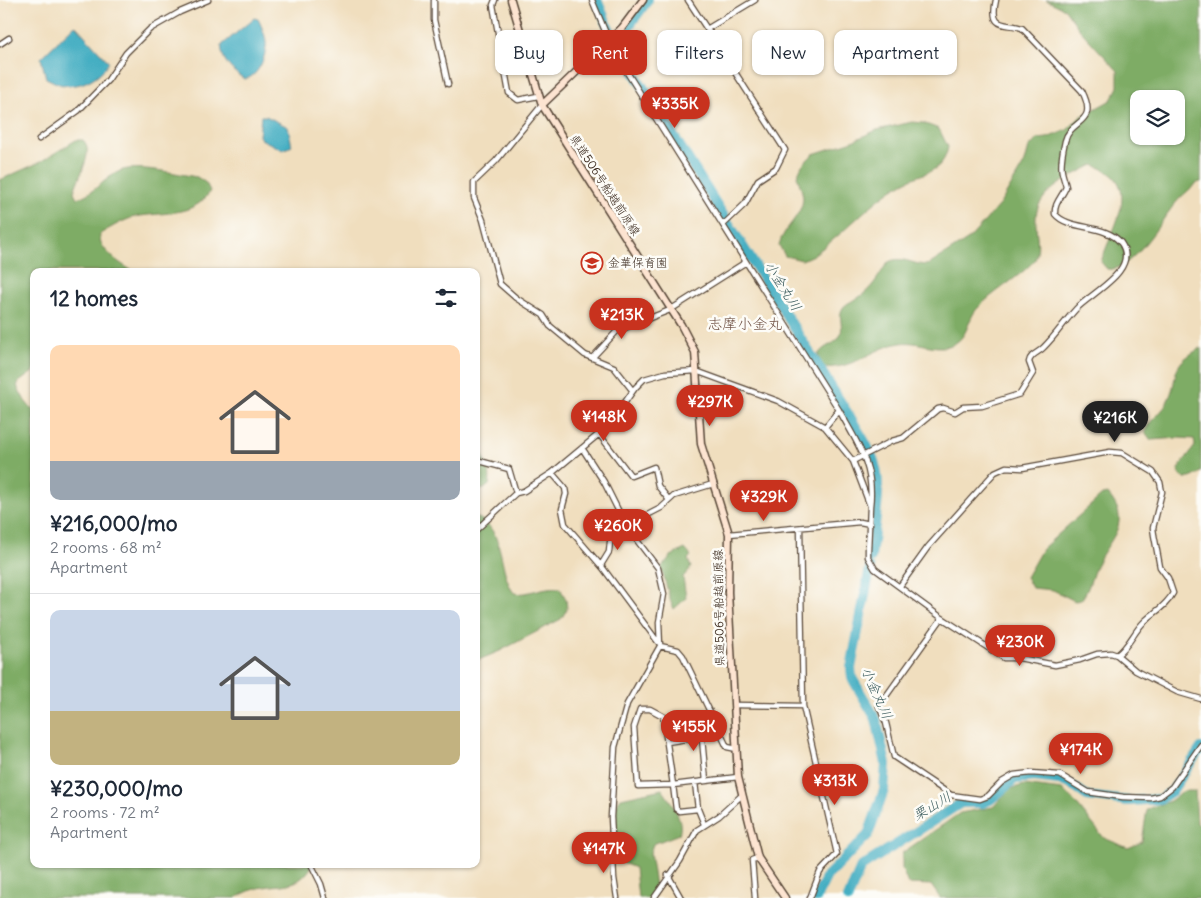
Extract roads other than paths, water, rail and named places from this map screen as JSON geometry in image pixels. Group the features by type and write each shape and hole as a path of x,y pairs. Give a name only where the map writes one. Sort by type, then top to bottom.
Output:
{"main road":[{"name":"県道506号船越前原線","path":"511,0 542,105 695,352 701,444 729,534 728,592 738,777 741,796 758,858 785,898"},
{"path":"619,30 643,0"},
{"path":"542,105 574,75"}],"street":[{"path":"39,139 78,111 111,76 126,53 150,29 180,12 208,0"},
{"path":"434,0 436,28 448,84"},
{"path":"495,0 494,5 509,93 518,100 538,96"},
{"path":"592,0 605,30"},
{"path":"688,0 785,150 776,168 758,180 752,195 733,218 724,224"},
{"path":"707,28 754,0"},
{"path":"853,461 892,441 903,438 938,409 943,408 955,412 963,407 982,406 1020,394 1034,373 1029,362 1031,356 1042,349 1084,301 1118,274 1125,262 1125,251 1120,242 1112,236 1096,228 1065,221 1055,214 1059,197 1066,187 1061,164 1065,138 1086,115 1088,108 1087,100 1082,91 1022,28 1005,26 998,21 995,13 996,0"},
{"path":"0,44 9,38"},
{"path":"629,75 724,224 838,410 863,456 872,479 868,557 875,569 942,618 1004,658 1026,658 1055,665 1102,653 1117,656 1136,671 1177,692 1201,699"},
{"path":"542,105 496,161 474,182 474,198 483,220 500,284 516,298 543,316 550,326 585,355 614,367 633,391"},
{"path":"593,357 617,331 632,323 670,310 746,262"},
{"path":"480,526 516,493 524,491 552,473 599,434 612,422 633,391 644,379 652,376 696,371 778,401 825,427 853,461 870,506"},
{"path":"825,427 838,410"},
{"path":"599,434 631,476 654,467 658,486 669,500"},
{"path":"582,448 604,482 626,526 658,568 664,594 659,622 660,646 624,712 615,747 611,817 614,878 618,898"},
{"path":"900,586 928,547 995,472 1006,467 1022,468 1062,459 1110,452 1122,453 1153,472 1160,482 1162,492 1153,528 1160,567 1168,578 1173,593 1158,612 1141,626 1124,650 1117,656"},
{"path":"480,461 509,469 516,493"},
{"path":"552,473 565,488 566,494 562,509 565,524 600,565 640,619 656,637 660,646"},
{"path":"600,565 609,552 610,542 626,526 661,508 669,500 714,484"},
{"path":"729,534 860,522 870,524"},
{"path":"800,528 804,706 837,854 820,872 810,898"},
{"path":"942,618 878,706 886,723 894,757 951,795 980,799 988,796 1002,782 1014,775 1031,773 1060,775 1088,792 1123,797 1151,798 1160,796 1172,787 1201,745"},
{"path":"660,646 678,650 683,656 728,747 737,749"},
{"path":"734,705 804,706"},
{"path":"698,809 679,811 676,809 673,785 667,742 663,716 650,709 640,709 634,727 638,786 673,785 738,777"},
{"path":"667,742 699,737 702,740 706,781"},
{"path":"696,782 698,809 704,824"},
{"path":"654,898 668,875 680,861 697,830 719,816 741,796"},
{"path":"755,898 752,860 758,858"},
{"path":"313,868 325,898"},
{"path":"668,875 680,898"}],"water":[{"path":"254,18 258,19 264,33 265,51 257,71 250,78 245,79 228,65 223,55 222,45"},
{"path":"75,25 109,62 101,72 84,83 78,85 60,84 46,78 41,58"},
{"path":"261,116 266,116 288,127 292,146 283,150 261,139 259,136"}],"waterway":[{"name":"小金丸川","path":"597,0 610,30"},
{"name":"小金丸川","path":"648,0 616,44 868,447 875,465 878,486 871,558"},
{"name":"小金丸川","path":"816,898 827,876 868,835 884,790 886,764 876,719 852,678 851,668 870,568"},
{"name":"栗山川","path":"848,898 861,867 961,803 983,803 990,800 1015,779 1034,777 1059,780 1070,784 1087,796 1094,797 1129,801 1160,799 1172,791 1201,748"}],"place":[{"name":"金華保育園","path":"592,263"}],"district":[{"name":"志摩小金丸","path":"745,324"}]}
